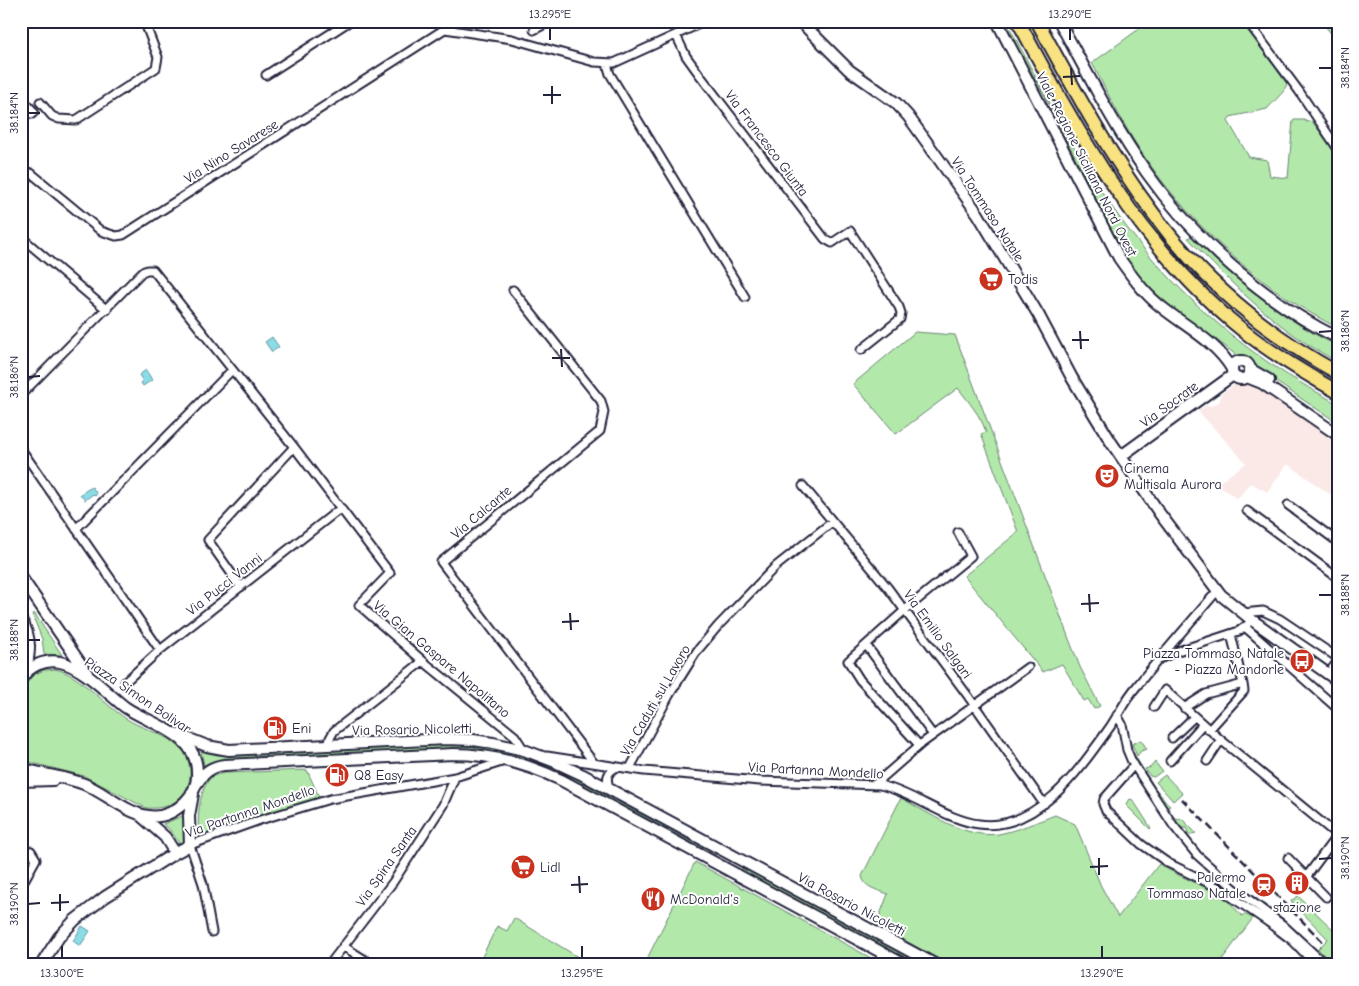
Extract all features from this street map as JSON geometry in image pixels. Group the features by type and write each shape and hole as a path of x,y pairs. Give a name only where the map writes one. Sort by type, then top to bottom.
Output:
{"highway":[{"path":"1018,21 1094,157 1120,198 1153,240 1203,295 1244,332 1294,366 1338,392"},
{"path":"1037,21 1108,146 1136,189 1174,240 1214,282 1255,318 1300,351 1338,373"}],"main road":[{"name":"Via Tommaso Natale","path":"800,21 849,70 896,102 908,116 978,214 1038,314 1076,385 1121,456 1160,514 1218,590 1243,613 1249,623 1338,681"},
{"name":"Viale Regione Siciliana Nord Ovest","path":"997,21 1119,258 1144,290 1158,304 1219,351 1232,372"},
{"path":"1059,21 1122,134 1170,204 1223,257 1276,302 1338,338"},
{"path":"1338,427 1260,374 1249,373 1242,379 1232,372 1234,363 1242,360 1248,364 1249,373 1338,435"},
{"name":"Via Socrate","path":"1121,456 1232,372"},
{"path":"21,577 93,682"},
{"path":"21,620 29,642 29,658 23,676"},
{"name":"Piazza Simon Bolivar","path":"23,676 38,664 53,661 60,662 78,670 128,708 174,733 184,741 195,760 198,774 189,816 190,845"},
{"name":"Via Rosario Nicoletti","path":"174,733 198,744 229,750 454,739 493,742 524,750 570,768 936,965"},
{"name":"Via Rosario Nicoletti","path":"194,790 204,773 216,766 453,754 480,755 508,760 532,767 554,777 905,965"},
{"path":"21,768 75,781 136,812 160,831 175,853"},
{"path":"21,781 75,781"},
{"path":"136,812 154,816 169,814 182,806 194,790"},
{"name":"Via Partanna Mondello","path":"41,965 59,937 75,920 105,897 190,845"},
{"path":"707,859 720,860 722,854 719,848"},
{"path":"748,881 738,872 737,868 740,865 746,864 754,867"}],"street":[{"path":"40,102 52,116 59,119 76,120 156,68 158,57 146,26 147,21"},
{"path":"266,75 350,21"},
{"name":"Via Nino Savarese","path":"21,170 31,173 101,231 116,236 123,235 457,21"},
{"path":"534,30 550,21"},
{"path":"445,29 512,39 607,64 614,63 706,21"},
{"path":"1247,21 1338,148"},
{"name":"Via Francesco Giunta","path":"676,35 686,56 698,74 825,239 832,243 850,231 901,312 900,319 896,323 861,350"},
{"path":"607,64 610,74 744,297"},
{"path":"21,97 34,110 32,114 21,113"},
{"path":"21,237 107,310 21,396"},
{"name":"Via Gian Gaspare Napolitano","path":"107,310 142,272 147,270 155,272 294,447 390,572 359,605 423,661 515,736 524,750"},
{"name":"Via Calcante","path":"513,290 601,401 604,412 600,430 441,562 594,763"},
{"path":"76,529 232,370"},
{"path":"242,587 208,540 294,447"},
{"path":"21,449 160,650"},
{"name":"Via Emilio Salgari","path":"803,486 905,610 1044,804"},
{"path":"1288,505 1338,542"},
{"name":"Via Pucci Vanni","path":"125,682 160,650 341,508"},
{"path":"1247,511 1338,578"},
{"name":"Via Caduti sul Lavoro","path":"630,768 670,694 698,651 718,626 775,567 832,522"},
{"path":"919,745 860,680 848,662 905,610 971,556 958,532"},
{"path":"21,573 30,588"},
{"name":"Via Partanna Mondello","path":"540,755 630,768 760,781 874,785 899,791 955,817 979,824 991,825 1014,820 1044,804 1072,777 1110,727 1135,687 1218,590"},
{"path":"1243,613 1263,611 1280,619 1338,660 1328,674"},
{"path":"1160,659 1178,651 1231,634 1249,623 1338,709"},
{"path":"1170,761 1244,691 1231,634"},
{"path":"866,645 933,735"},
{"path":"328,745 334,732 423,661"},
{"path":"874,785 919,745 1028,667"},
{"path":"1184,708 1206,694 1243,684"},
{"path":"1154,707 1165,690 1220,740 1337,835 1335,845 1307,876"},
{"path":"1117,716 1122,724 1126,750 1134,765 1173,825 1197,855 1234,889 1283,925 1326,965"},
{"path":"1172,738 1194,717"},
{"path":"1110,727 1121,734 1124,739"},
{"path":"1207,761 1220,740"},
{"name":"Via Partanna Mondello","path":"190,845 260,820 330,799 455,777 508,760"},
{"path":"1134,765 1104,799 1103,804 1106,811 1141,844 1168,863 1218,887 1268,922 1293,941 1316,965"},
{"path":"610,790 607,776 610,771 618,766"},
{"name":"Via Spina Santa","path":"329,965 392,882 443,805 455,777"},
{"path":"190,845 203,884 212,932"},
{"path":"21,849 31,851 36,859 21,886"},
{"path":"1288,858 1326,897"},
{"path":"343,946 373,965"}],"shaded area":[{"path":"1255,383 1338,440 1338,500 1289,465 1287,465 1267,492 1251,483 1237,499 1217,484 1246,463 1198,411 1207,405 1211,406 1220,401 1221,394 1236,384"}],"green space":[{"path":"1003,21 1006,21 1090,174 1137,241 1190,298 1229,333 1277,369 1338,404 1338,423 1255,368 1247,360 1237,356 1179,313 1157,295 1144,281 1123,254 1049,104"},
{"path":"1150,21 1242,21 1287,84 1283,92 1267,109 1230,117 1228,121 1249,157 1267,160 1270,176 1288,178 1293,120 1312,121 1338,157 1338,328 1283,296 1209,234 1167,187 1132,138 1092,63"},
{"path":"1321,21 1338,21 1338,42"},
{"path":"1192,236 1260,297 1297,323 1338,346 1338,362 1316,350 1276,322 1222,273 1188,238"},
{"path":"915,332 955,335 1069,639 1080,667 1100,706 1094,709 1088,699 1084,701 1062,664 1043,672 964,576 1018,532 981,434 986,432 970,403 958,388 896,434 853,384"},
{"path":"34,613 62,655 44,654 42,639 32,614"},
{"path":"55,669 74,677 121,715 172,741 183,751 190,767 190,778 183,794 176,801 167,806 146,808 84,776 21,760 21,691 33,675 44,670"},
{"path":"1141,740 1147,749 1141,751 1137,756 1132,744"},
{"path":"451,744 482,746 509,751 543,761 716,855 713,856 558,773 530,762 488,752 444,749 214,761 204,765 201,751 217,755 229,755"},
{"path":"1130,748 1155,788 1170,806 1166,808 1138,765"},
{"path":"1155,762 1162,771 1154,777 1150,776 1145,769 1151,767"},
{"path":"307,770 320,799 200,836 198,823 200,800 208,781 212,777 226,773"},
{"path":"1165,775 1182,793 1173,801 1156,782"},
{"path":"901,798 948,824 973,833 986,835 999,834 1020,828 1055,815 1075,824 1101,886 1118,917 1159,864 1224,897 1233,903 1232,905 1242,916 1244,914 1253,918 1218,965 950,965 876,925 888,894 868,886 862,876"},
{"path":"1130,799 1133,800 1150,829 1126,805"},
{"path":"185,814 186,841 179,843 163,824"},
{"path":"1172,818 1182,819 1196,833 1188,835 1187,828 1180,829"},
{"path":"695,862 882,964 644,965"},
{"path":"742,868 925,965 914,965 742,872"},
{"path":"1298,896 1338,934 1338,965 1334,965 1318,949 1328,939 1291,901"},
{"path":"514,918 591,965 478,965 497,926 507,931"}],"water":[{"path":"272,337 279,347 272,352 265,342"},
{"path":"146,370 152,380 143,386 141,383 143,381 139,375"},
{"path":"92,487 97,494 95,496 93,494 85,500 80,494"},
{"path":"82,926 90,931 80,946 73,941"}],"railway":[{"path":"1182,799 1324,943"}],"place":[{"name":"Todis","path":"991,279"},
{"name":"Cinema Multisala Aurora","path":"1107,476"},
{"name":"Piazza Tommaso Natale - Piazza Mandorle","path":"1302,661"},
{"name":"Eni","path":"275,728"},
{"name":"Q8 Easy","path":"337,775"},
{"name":"Lidl","path":"523,867"},
{"name":"stazione","path":"1297,883"},
{"name":"Palermo Tommaso Natale","path":"1264,885"},
{"name":"McDonald's","path":"653,899"}]}
